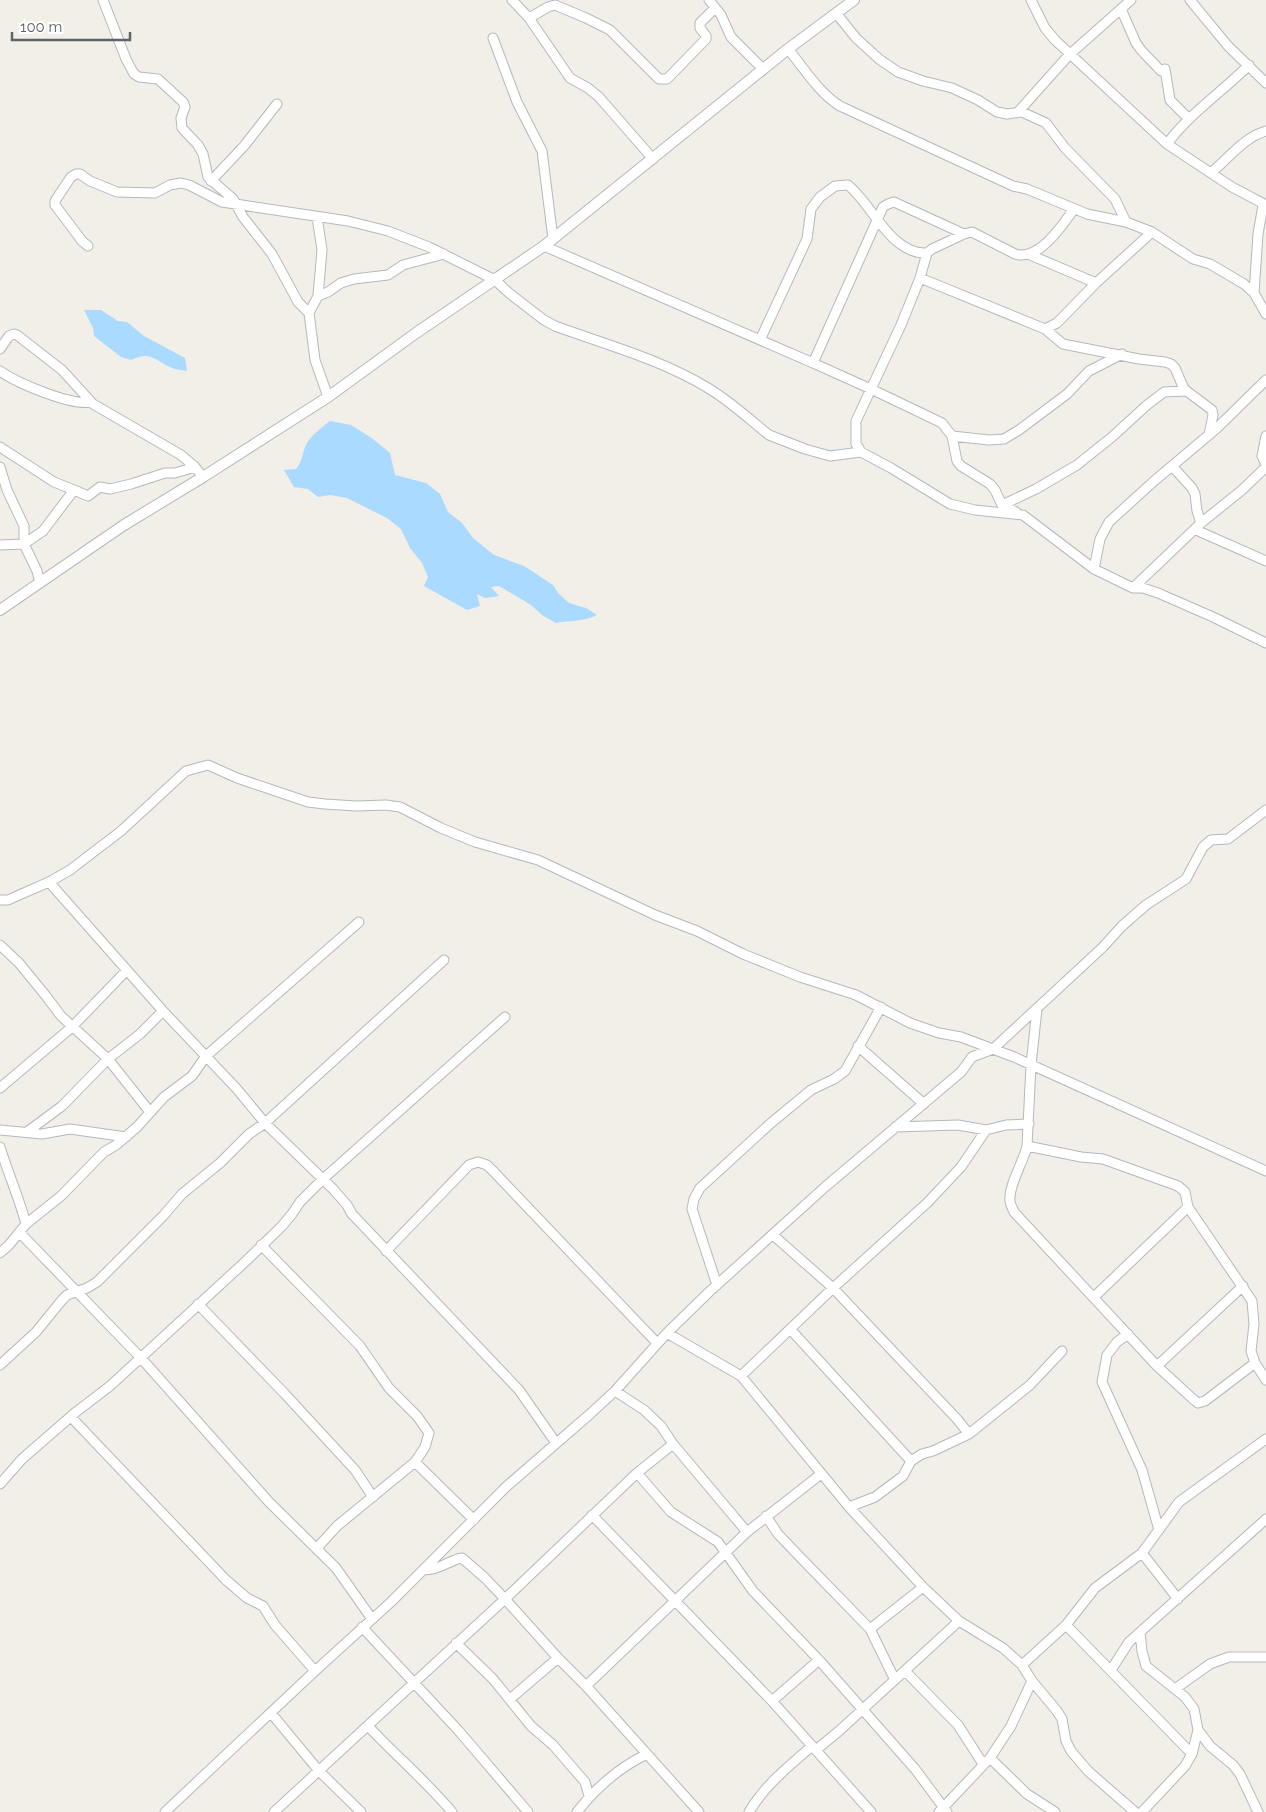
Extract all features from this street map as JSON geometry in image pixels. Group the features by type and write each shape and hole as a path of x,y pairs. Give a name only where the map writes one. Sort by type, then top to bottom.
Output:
{"street":[{"path":"103,0 126,59 134,74 139,77 158,79 184,105 181,122 182,128 198,145 203,154 206,173 211,180 230,196 272,254 298,302 309,313"},
{"path":"512,0 529,18 570,78 599,97 653,159"},
{"path":"709,0 721,15 731,37 763,69"},
{"path":"0,610 124,525 328,398 416,333 544,246 788,48 854,0"},
{"path":"1018,112 1069,55 1131,0"},
{"path":"1190,0 1228,46 1266,83"},
{"path":"1031,1 1046,28 1069,55 1167,144 1232,187 1265,205 1258,234 1254,293"},
{"path":"529,18 555,5 572,11 610,30 659,79 663,80 667,79 706,39 700,25 715,8"},
{"path":"1121,10 1136,44 1163,70 1170,100 1173,105 1188,118"},
{"path":"836,13 856,38 898,72 923,81 952,88 978,100 996,112 1028,114 1052,128 1065,148 1115,199 1126,222"},
{"path":"493,38 516,102 542,151 553,239"},
{"path":"788,48 817,86 840,106 972,168 1074,209 1126,222 1152,232 1194,259 1210,264 1234,277 1254,293 1266,314"},
{"path":"1167,144 1188,118 1249,65"},
{"path":"211,180 244,146 277,104"},
{"path":"1212,172 1248,139 1266,131"},
{"path":"88,246 82,241 55,205 55,201 71,177 76,174 80,174 117,192 155,193 170,185 180,183 189,185 217,200 348,221 388,231 421,243 495,280 544,320 574,333 633,352 693,380 709,389 769,435 779,440 830,456 861,452"},
{"path":"760,340 807,239 811,209 820,197 835,186 848,184 858,192 877,220 907,248 914,252 927,254"},
{"path":"813,363 883,207 894,202 964,234"},
{"path":"1023,515 975,510 950,504 861,452 856,444 856,421 901,324 920,278 927,254 932,249 972,232 1021,256 1042,246 1059,231 1074,209"},
{"path":"317,217 322,250 318,296 309,313 315,360 328,398"},
{"path":"1046,329 1057,323 1096,283 1152,232"},
{"path":"544,246 813,363 930,417 942,424 952,436 957,461 961,466 990,484 1002,505 1023,515 1094,569 1133,588 1143,588 1158,593 1266,643"},
{"path":"318,296 341,283 354,279 388,275 404,265 444,254"},
{"path":"1028,254 1096,283"},
{"path":"920,278 1046,329 1063,344 1171,364 1175,368 1181,385 1186,391 1212,410 1213,415 1209,435"},
{"path":"0,349 9,336 17,335 62,370 91,402 181,455 203,477"},
{"path":"952,436 989,440 1004,439 1067,394 1081,377 1089,371 1122,354"},
{"path":"0,371 12,380 76,403 91,402"},
{"path":"1094,569 1100,540 1109,522 1152,482 1262,391 1266,380"},
{"path":"1002,505 1036,489 1078,464 1164,392 1186,391"},
{"path":"1133,588 1198,526 1242,490 1266,466 1262,456 1266,436"},
{"path":"0,447 54,482 86,496 100,487 110,489 165,473 175,473 195,467"},
{"path":"1172,466 1195,494 1198,526"},
{"path":"0,467 7,490 24,526 24,544 37,571 40,584"},
{"path":"0,545 24,544 48,527 74,490"},
{"path":"1198,526 1266,561"},
{"path":"0,900 8,900 49,882 80,863 121,832 186,771 208,765 245,781 308,802 400,807 441,828 475,842 538,860 743,954 800,977 856,995 910,1023 939,1033 961,1037 993,1049 1266,1171"},
{"path":"165,1812 424,1570 507,1486 615,1391 657,1343 717,1284 895,1127 961,1072 972,1057 993,1049 1146,905 1186,879 1203,848 1211,840 1228,839 1266,810"},
{"path":"49,882 265,1123 323,1179 386,1251 519,1390 556,1443"},
{"path":"0,1253 20,1233 26,1224 61,1196 104,1152 126,1137 168,1092 192,1076 206,1056 359,922"},
{"path":"0,945 46,996 60,1016 108,1059 150,1112"},
{"path":"0,1365 36,1332 62,1300 96,1282 157,1222 182,1194 220,1163 249,1134 265,1123 444,960"},
{"path":"0,1088 72,1026 127,970"},
{"path":"717,1284 692,1209 694,1199 700,1188 771,1123 811,1090 834,1079 844,1071 880,1007"},
{"path":"1037,1009 1031,1065 1028,1146 1013,1186 1010,1200 1014,1212 1157,1366 1175,1384 1198,1402 1204,1401 1255,1363"},
{"path":"27,1132 62,1106 108,1059 140,1034 163,1011"},
{"path":"0,1484 22,1459 110,1386 282,1226 300,1202 323,1179 505,1017"},
{"path":"858,1046 924,1104"},
{"path":"895,1127 958,1125 986,1130 1006,1125 1028,1124"},
{"path":"0,1130 42,1134 70,1129 126,1137"},
{"path":"741,1376 833,1288 927,1203 961,1167 986,1130"},
{"path":"1028,1146 1103,1159 1178,1186 1186,1192 1188,1208 1252,1301 1254,1324 1251,1351 1255,1363 1266,1380"},
{"path":"0,1147 26,1224"},
{"path":"386,1251 469,1165 478,1162 487,1165 657,1343"},
{"path":"1094,1297 1188,1208"},
{"path":"20,1233 141,1358 269,1502 336,1568 372,1619"},
{"path":"773,1235 833,1288 958,1418 969,1434"},
{"path":"261,1245 360,1346 389,1388 418,1416 429,1433 426,1447 415,1462 337,1526 316,1548"},
{"path":"1157,1366 1243,1286"},
{"path":"198,1304 355,1470 373,1498"},
{"path":"791,1330 911,1461"},
{"path":"667,1333 741,1376 848,1507 923,1587 959,1621 1003,1648 1022,1665 1062,1719 1066,1741 1071,1751 1088,1770 1135,1812"},
{"path":"1128,1334 1117,1342 1106,1355 1102,1382 1142,1470 1158,1530"},
{"path":"848,1507 875,1497 902,1476 911,1461 922,1454 950,1444 969,1434 1030,1385 1062,1351"},
{"path":"615,1391 644,1410 661,1426 673,1444 747,1532"},
{"path":"71,1417 216,1570 247,1598 263,1606 275,1625 315,1670"},
{"path":"1022,1665 1066,1624 1094,1588 1142,1553 1179,1502 1266,1439"},
{"path":"274,1812 505,1599 592,1515 673,1444"},
{"path":"415,1462 474,1520"},
{"path":"637,1474 671,1512 718,1542 753,1591 818,1660 915,1769 943,1810 987,1761 1011,1726 1032,1681"},
{"path":"586,1686 747,1532 821,1474"},
{"path":"592,1515 772,1701 871,1812"},
{"path":"766,1516 778,1534 870,1629 895,1680"},
{"path":"1111,1670 1129,1642 1266,1519"},
{"path":"1142,1553 1178,1599"},
{"path":"424,1570 441,1568 458,1558 462,1558 485,1578 586,1686 699,1812"},
{"path":"870,1629 923,1587"},
{"path":"749,1812 757,1798 768,1786 814,1748 839,1731 959,1621"},
{"path":"1066,1624 1192,1754"},
{"path":"362,1627 458,1730 528,1812"},
{"path":"1140,1633 1146,1666 1185,1697 1194,1709 1198,1730 1192,1754 1185,1766 1142,1812"},
{"path":"456,1643 481,1666 531,1726 553,1745 585,1782 589,1796"},
{"path":"1176,1689 1210,1664 1229,1657 1266,1657"},
{"path":"510,1699 558,1658"},
{"path":"772,1701 818,1660"},
{"path":"905,1671 958,1725 987,1761 1027,1794 1055,1812"},
{"path":"271,1714 319,1771 361,1812"},
{"path":"368,1726 392,1752 425,1782 452,1812"},
{"path":"1198,1730 1210,1746 1240,1774 1258,1812"},
{"path":"577,1812 589,1796 633,1761 648,1754"}],"water":[{"path":"84,310 101,310 118,321 127,322 144,336 185,358 187,371 175,369 149,356 131,360 121,357 94,336 93,328"},
{"path":"330,421 351,425 373,439 390,453 395,475 426,483 440,494 448,512 462,523 473,538 494,555 524,566 553,585 569,603 586,608 597,615 582,620 556,623 499,586 491,587 499,596 485,598 477,594 480,606 467,610 424,586 428,577 422,563 410,548 401,529 387,518 347,498 330,495 318,497 308,489 294,487 284,470 296,469 307,443"}]}
